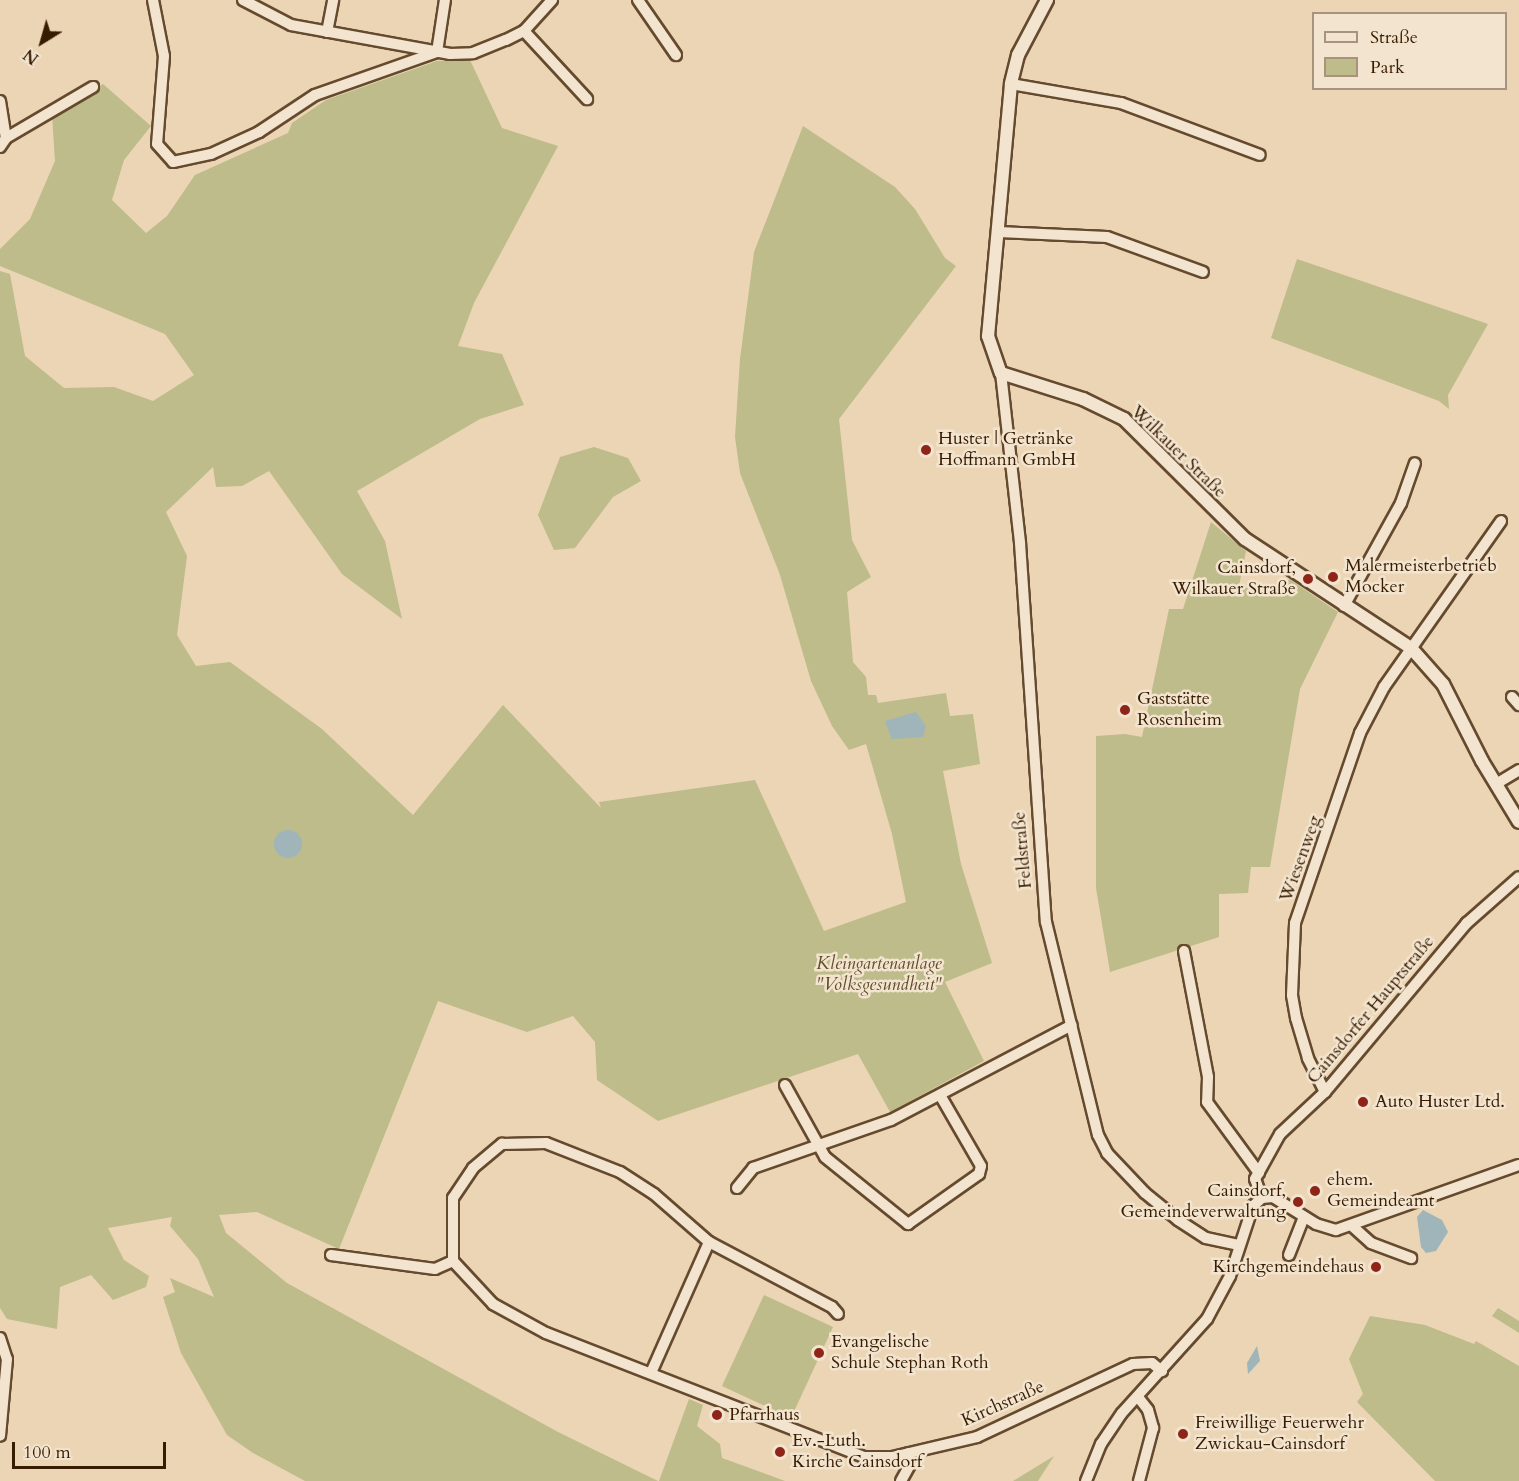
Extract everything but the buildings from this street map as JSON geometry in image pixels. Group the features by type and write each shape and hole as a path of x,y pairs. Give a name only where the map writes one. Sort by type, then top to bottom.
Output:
{"street":[{"path":"153,0 164,56 157,144 173,162 212,154 259,132 315,94 437,52"},
{"path":"243,0 291,25 437,52 473,53 524,31 552,0"},
{"path":"327,32 333,0"},
{"path":"437,52 445,0"},
{"path":"638,0 676,55"},
{"path":"1001,373 988,336 1011,84 1018,55 1047,0"},
{"path":"524,31 587,99"},
{"path":"1011,84 1121,103 1260,155"},
{"path":"0,101 3,142 93,87"},
{"path":"999,232 1107,237 1203,272"},
{"name":"Wilkauer Straße","path":"1001,373 1083,399 1124,419 1227,524 1344,606 1411,648 1443,684 1519,822"},
{"name":"Feldstraße","path":"1001,373 1020,543 1046,922 1098,1136 1107,1153 1174,1217 1206,1238 1239,1245"},
{"path":"1344,606 1401,503 1415,463"},
{"name":"Wiesenweg","path":"1325,1092 1308,1058 1296,1018 1292,995 1295,923 1360,733 1411,648 1501,521"},
{"path":"1497,784 1519,770"},
{"name":"Cainsdorfer Hauptstraße","path":"1259,1173 1280,1134 1325,1092 1425,969 1474,916 1519,877"},
{"path":"1184,951 1208,1077 1207,1102 1259,1173 1255,1179 1262,1198"},
{"path":"737,1188 753,1168 891,1120 1072,1025"},
{"path":"785,1085 825,1157 908,1224 913,1224 979,1174 981,1166 940,1095"},
{"path":"331,1255 435,1269 453,1261 453,1198 473,1168 502,1144 546,1143 620,1172 654,1194 709,1242 832,1307 838,1314"},
{"path":"1086,1481 1101,1444 1137,1397 1162,1371 1220,1299 1253,1206 1262,1198 1273,1197 1329,1230 1351,1225 1519,1165"},
{"path":"1289,1255 1304,1217"},
{"path":"1351,1225 1371,1243 1411,1258"},
{"path":"651,1372 709,1242"},
{"name":"Kirchstraße","path":"453,1261 478,1291 523,1322 565,1342 651,1372 856,1455 878,1459 977,1437 1116,1369 1152,1364 1162,1371"},
{"path":"0,1338 7,1359 0,1436"},
{"path":"1137,1397 1148,1410 1153,1428 1139,1481"},
{"path":"901,1481 910,1465 909,1453"}],"green space":[{"name":"Kleingartenanlage \"Volksgesundheit\"","path":"470,60 502,128 558,146 474,303 458,346 502,354 524,405 480,419 357,491 385,541 402,619 342,574 269,471 242,486 216,487 213,467 166,512 187,556 177,635 196,666 230,662 322,729 413,815 503,705 601,808 599,802 755,780 824,931 906,902 892,834 866,744 849,750 832,726 811,681 780,575 740,473 735,437 740,359 754,252 803,126 895,187 915,209 945,258 956,266 839,419 852,540 871,577 847,592 853,662 866,677 868,695 876,695 878,703 946,693 950,716 973,714 980,764 943,771 961,864 992,963 945,982 984,1061 890,1112 858,1054 658,1121 597,1080 595,1042 573,1016 527,1032 438,1001 339,1249 257,1212 219,1215 226,1233 287,1283 558,1432 658,1481 305,1481 253,1453 227,1435 181,1353 163,1297 175,1292 170,1278 214,1297 198,1259 170,1226 172,1217 108,1228 124,1260 149,1276 146,1287 113,1300 91,1275 60,1287 57,1329 7,1319 0,1308 0,271 10,274 25,356 64,388 114,387 153,401 194,375 165,334 0,266 0,249 30,219 55,161 52,115 103,84 151,126 124,160 112,200 146,233 167,216 195,175 288,133 292,123 326,100 437,61"},
{"path":"1297,259 1488,324 1448,395 1449,409 1439,401 1271,338"},
{"path":"594,447 628,458 641,481 613,497 575,548 554,550 538,515 560,457"},
{"path":"1211,522 1246,551 1239,586 1282,596 1289,579 1338,612 1300,689 1270,867 1251,867 1248,893 1219,894 1219,937 1110,972 1096,888 1096,736 1125,734 1142,737 1169,609 1183,609"},
{"path":"764,1295 833,1327 791,1418 722,1386"},
{"path":"1498,1308 1519,1321 1519,1333 1492,1316"},
{"path":"1370,1316 1425,1325 1474,1344 1476,1341 1519,1366 1519,1481 1435,1481 1357,1402 1363,1394 1349,1359"},
{"path":"689,1399 703,1405 697,1426 720,1444 722,1458 785,1481 659,1481"},
{"path":"1054,1456 1038,1481 1013,1481"}],"water":[{"path":"916,712 926,726 923,737 892,739 885,721"},
{"path":"288,830 298,834 302,844 298,854 288,858 278,854 274,844 278,834"},
{"path":"1423,1210 1442,1220 1448,1232 1436,1251 1426,1253 1421,1247 1417,1217"},
{"path":"1257,1346 1260,1361 1248,1374 1247,1363"}],"place":[{"name":"Huster | Getränke Hoffmann GmbH","path":"926,450"},
{"name":"Malermeisterbetrieb Mocker","path":"1333,577"},
{"name":"Cainsdorf, Wilkauer Straße","path":"1308,579"},
{"name":"Gaststätte Rosenheim","path":"1125,710"},
{"name":"Auto Huster Ltd.","path":"1363,1102"},
{"name":"ehem. Gemeindeamt","path":"1315,1191"},
{"name":"Cainsdorf, Gemeindeverwaltung","path":"1298,1202"},
{"name":"Kirchgemeindehaus","path":"1376,1267"},
{"name":"Evangelische Schule Stephan Roth","path":"819,1353"},
{"name":"Pfarrhaus","path":"717,1415"},
{"name":"Freiwillige Feuerwehr Zwickau-Cainsdorf","path":"1183,1434"},
{"name":"Ev.-Luth. Kirche Cainsdorf","path":"780,1452"}]}
